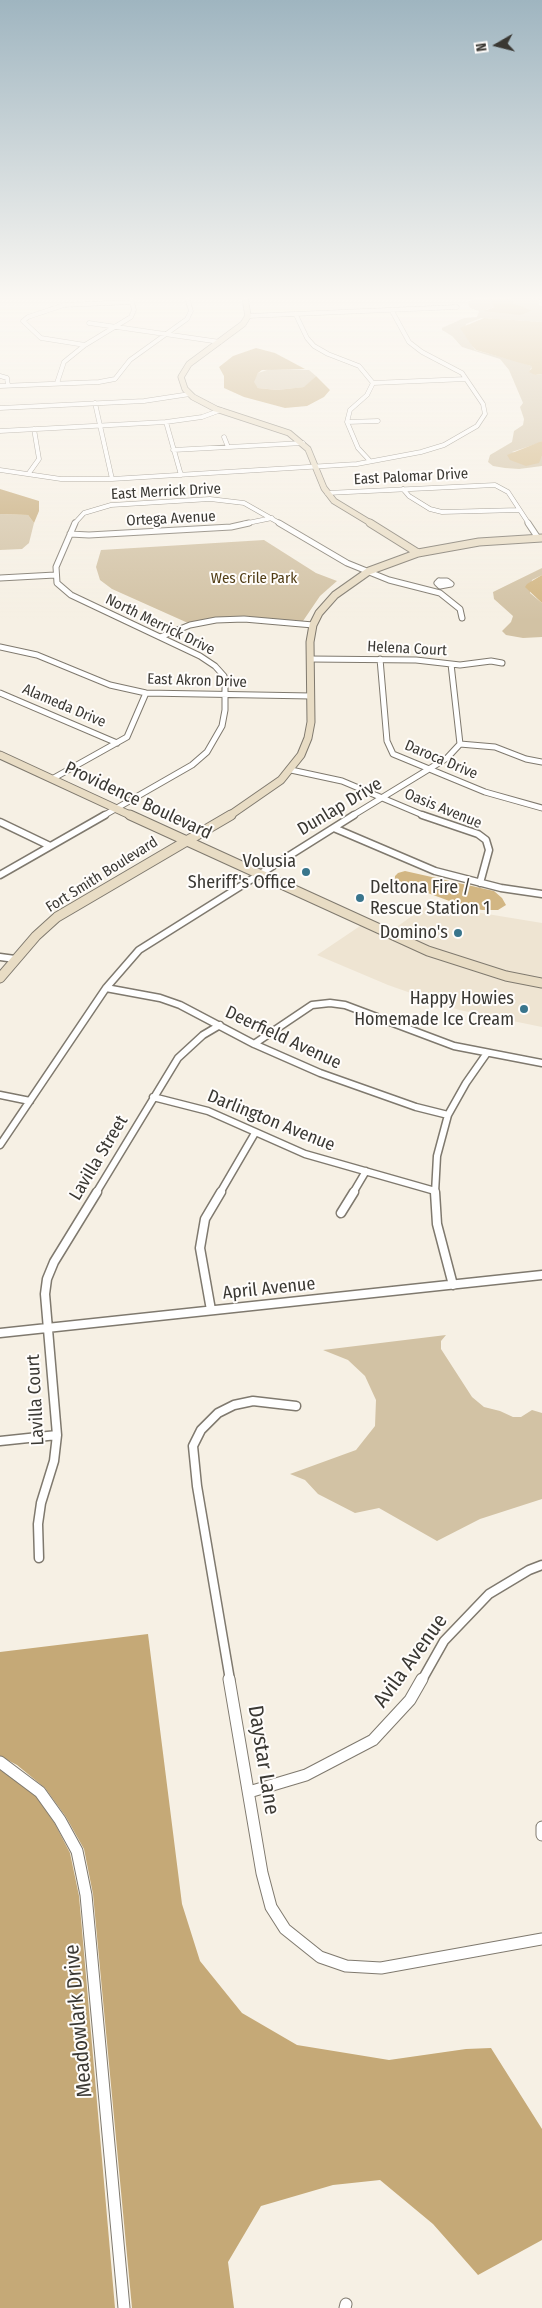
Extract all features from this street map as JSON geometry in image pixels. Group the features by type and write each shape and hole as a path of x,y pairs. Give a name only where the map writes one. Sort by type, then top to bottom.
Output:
{"street":[{"path":"0,408 44,406"},
{"path":"96,406 112,479"},
{"path":"209,406 281,429 303,443 327,493 340,505 418,553"},
{"path":"355,406 350,410 347,422 358,448 370,461"},
{"path":"0,470 61,479 112,479 316,467 370,461 444,446 477,426 484,414 482,406"},
{"path":"0,431 166,422 202,418 221,410"},
{"path":"347,422 378,421"},
{"path":"166,422 181,475"},
{"path":"29,473 39,459 34,429"},
{"path":"224,437 228,447"},
{"path":"173,450 303,443"},
{"name":"East Palomar Drive","path":"327,493 495,485 508,492 519,510"},
{"path":"404,489 409,496 430,509 442,512 519,510 540,538"},
{"name":"East Merrick Drive","path":"70,534 75,523 84,513 111,505 225,500 252,506 347,563 389,580 433,590 452,601 460,610 462,618"},
{"name":"Ortega Avenue","path":"70,534 89,535 231,527 272,518"},
{"path":"0,578 55,575 56,567 70,534"},
{"name":"Fort Smith Boulevard","path":"0,978 14,959 36,936 64,912 242,808 281,780 291,770 301,755 308,738 311,722 310,659 313,625 319,613 335,595 369,571 418,553 479,542 540,538"},
{"name":"North Merrick Drive","path":"0,875 192,765 207,752 222,726 225,695 224,676 215,666 200,656 71,595 57,582 55,575"},
{"path":"433,590 440,586"},
{"path":"160,637 190,626 216,620 313,625"},
{"name":"East Akron Drive","path":"0,646 37,655 110,685 146,693 311,696"},
{"name":"Helena Court","path":"310,659 416,660 451,664 502,662"},
{"name":"Daroca Drive","path":"380,659 389,748 402,758 429,770 502,798 542,808"},
{"path":"451,664 460,744 495,747 526,759 542,762"},
{"name":"Alameda Drive","path":"0,692 117,743"},
{"path":"52,779 127,737 134,727 146,693"},
{"name":"Dunlap Drive","path":"0,1146 106,988 119,970 139,950 257,874 429,770 447,758 460,744"},
{"name":"Providence Boulevard","path":"0,755 428,951 506,976 542,984"},
{"name":"Oasis Avenue","path":"291,770 342,781 436,820 478,834 486,840 489,850 480,883"},
{"path":"0,822 50,846"},
{"path":"334,828 435,871 480,883 542,894"},
{"path":"0,957 14,959"},
{"name":"Deerfield Avenue","path":"106,988 160,998 180,1005 254,1044 350,1086 448,1115"},
{"path":"254,1044 312,1005 330,1003 345,1005 454,1046 542,1063"},
{"name":"Lavilla Street","path":"48,1327 45,1294 47,1279 54,1262 154,1097 187,1048 220,1025"},
{"path":"453,1285 437,1224 435,1190 437,1156 448,1115 486,1053"},
{"path":"0,1095 30,1101"},
{"name":"Darlington Avenue","path":"154,1097 208,1111 305,1154 435,1190"},
{"path":"211,1310 200,1248 205,1219 255,1133"},
{"path":"342,1213 366,1171"},
{"name":"April Avenue","path":"0,1333 542,1275"},
{"name":"Lavilla Court","path":"38,1558 38,1524 41,1503 54,1460 57,1435 48,1327"},
{"name":"Daystar Lane","path":"296,1406 253,1401 234,1405 218,1413 201,1430 193,1446 197,1486 262,1873 271,1907 285,1929 320,1957 346,1966 381,1968 542,1939"},
{"path":"0,1441 57,1435"},
{"name":"Avila Avenue","path":"249,1792 306,1775 374,1740 410,1700 444,1641 489,1594 529,1570 542,1565"},
{"name":"Meadowlark Drive","path":"0,1762 12,1769 40,1792 60,1820 77,1851 86,1895 124,2308"},
{"path":"542,1828 542,1835"}],"shaded area":[{"path":"276,406 308,406 307,406 285,408"},
{"path":"542,441 542,456 539,463 526,466 510,460 507,455"},
{"path":"0,489 39,501 39,511 34,523 28,515 0,514"},
{"path":"542,575 542,603 525,587"},
{"path":"405,871 494,891 502,898 506,905 498,910 482,910 452,902 395,879 398,873"},
{"path":"433,901 475,912 542,923 542,981 508,974 431,949 391,931"},
{"path":"363,924 542,986 542,1027 459,1010 388,985 317,955"},
{"path":"148,1634 182,1904 200,1961 242,2013 297,2045 389,2060 466,2049 491,2048 542,2129 542,2240 478,2275 433,2224 380,2180 333,2185 261,2206 228,2262 234,2308 132,2308 93,1894 84,1849 66,1817 45,1788 17,1765 0,1756 0,1652"},
{"path":"0,1769 35,1795 54,1822 70,1853 79,1896 115,2308 0,2308"}],"green space":[{"path":"542,406 542,441 512,452 540,459 542,456 542,466 519,469 493,466 488,462 490,455 512,442 514,431 523,425 524,419 520,407"},
{"path":"0,514 28,515 34,523 29,543 22,549 0,550"},
{"name":"Wes Crile Park","path":"264,540 316,573 337,581 320,596 303,621 225,617 188,623 112,589 100,580 96,567 101,550"},
{"path":"542,568 542,575 532,580 530,593 542,603 542,637 523,638 506,635 502,631 511,622 513,616 494,599 493,592"},
{"path":"446,1335 441,1341 441,1349 472,1397 484,1407 513,1417 521,1417 532,1410 542,1413 542,1499 480,1519 437,1541 379,1508 355,1513 318,1494 305,1480 290,1474 356,1450 375,1426 376,1400 365,1376 348,1360 323,1350"}],"place":[{"name":"Volusia Sheriff's Office","path":"306,872"},
{"name":"Deltona Fire / Rescue Station 1","path":"360,898"},
{"name":"Domino's","path":"458,933"},
{"name":"Happy Howies Homemade Ice Cream","path":"524,1009"}]}
